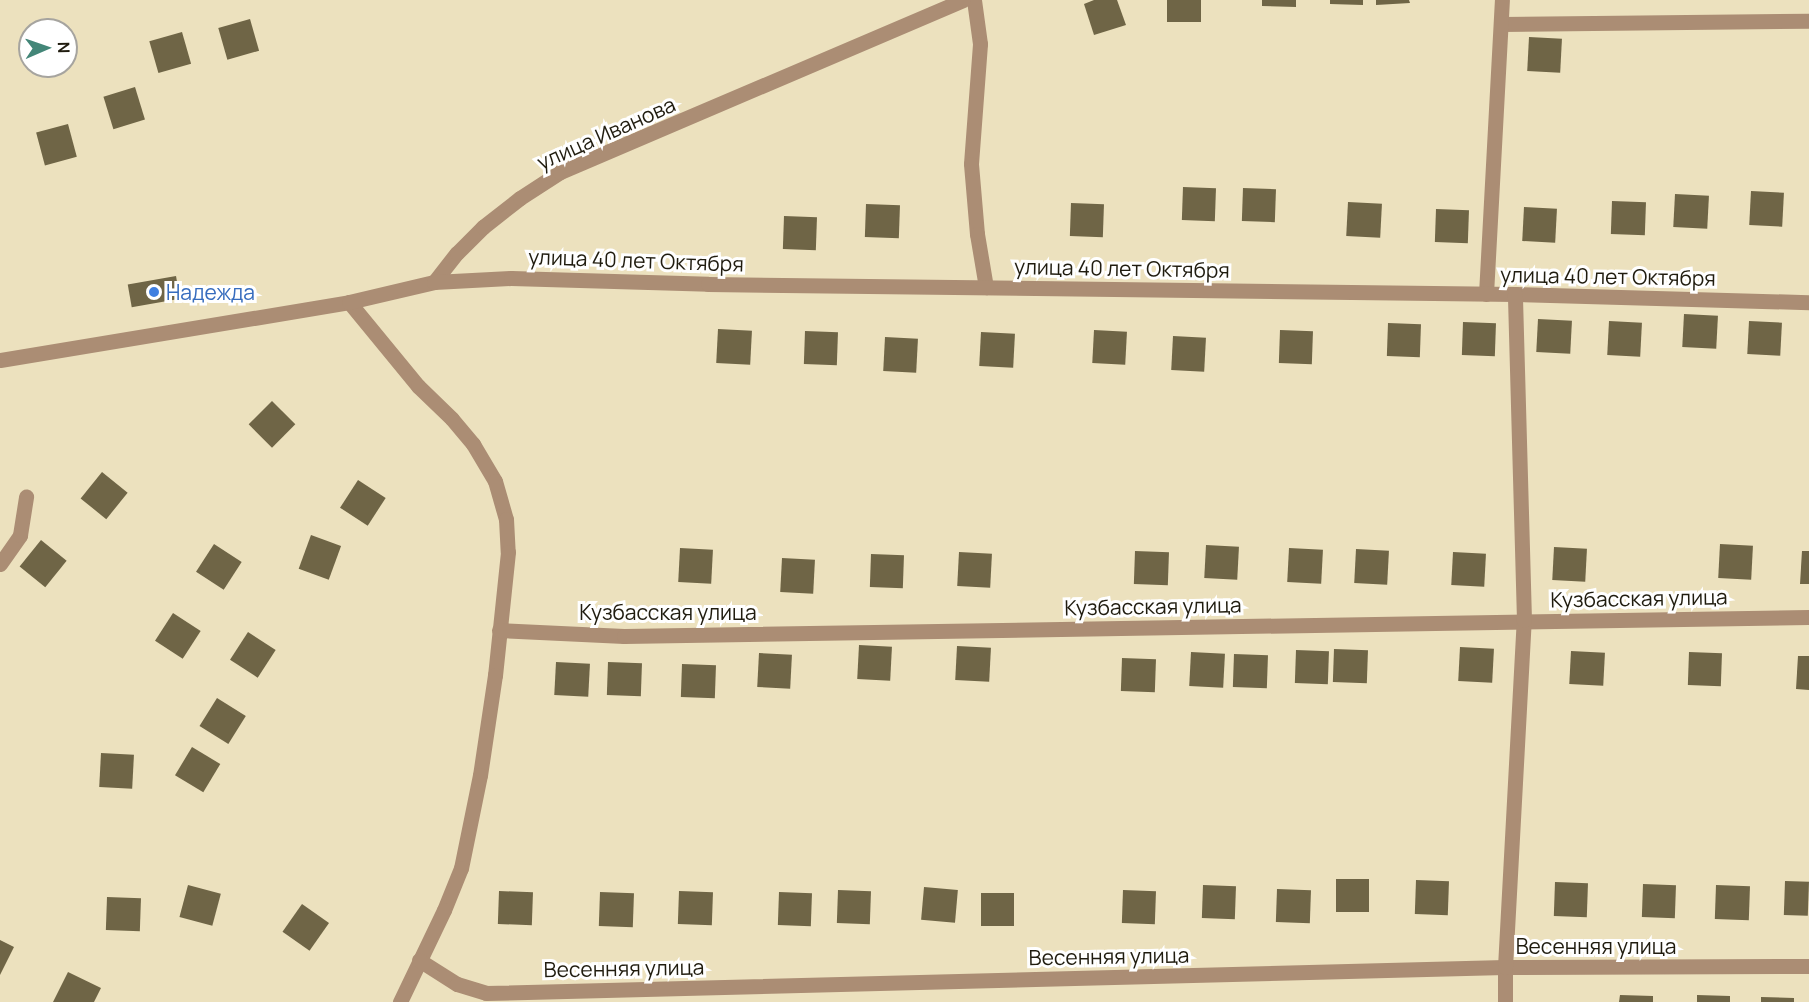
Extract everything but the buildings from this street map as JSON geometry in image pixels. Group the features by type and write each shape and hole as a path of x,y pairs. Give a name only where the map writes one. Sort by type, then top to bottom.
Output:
{"street":[{"name":"улица Иванова","path":"434,282 457,253 483,227 520,198 560,172 963,0"},
{"path":"974,0 980,44 971,164 977,234 986,287"},
{"path":"1486,294 1502,0"},
{"path":"1501,24 1809,21"},
{"name":"улица 40 лет Октября","path":"434,282 511,278 1515,294 1809,302"},
{"path":"0,359 349,302 434,282"},
{"path":"1505,1002 1524,620 1515,294"},
{"path":"349,302 411,378 459,427 495,481 506,519 508,552 495,675 480,775 461,868 444,910 400,1002"},
{"path":"0,564 20,535 26,496"},
{"name":"Кузбасская улица","path":"499,630 624,636 1809,617"},
{"name":"Весенняя улица","path":"419,960 457,984 486,993 1505,967 1809,966"}],"place":[{"name":"Надежда","path":"154,292"}]}
